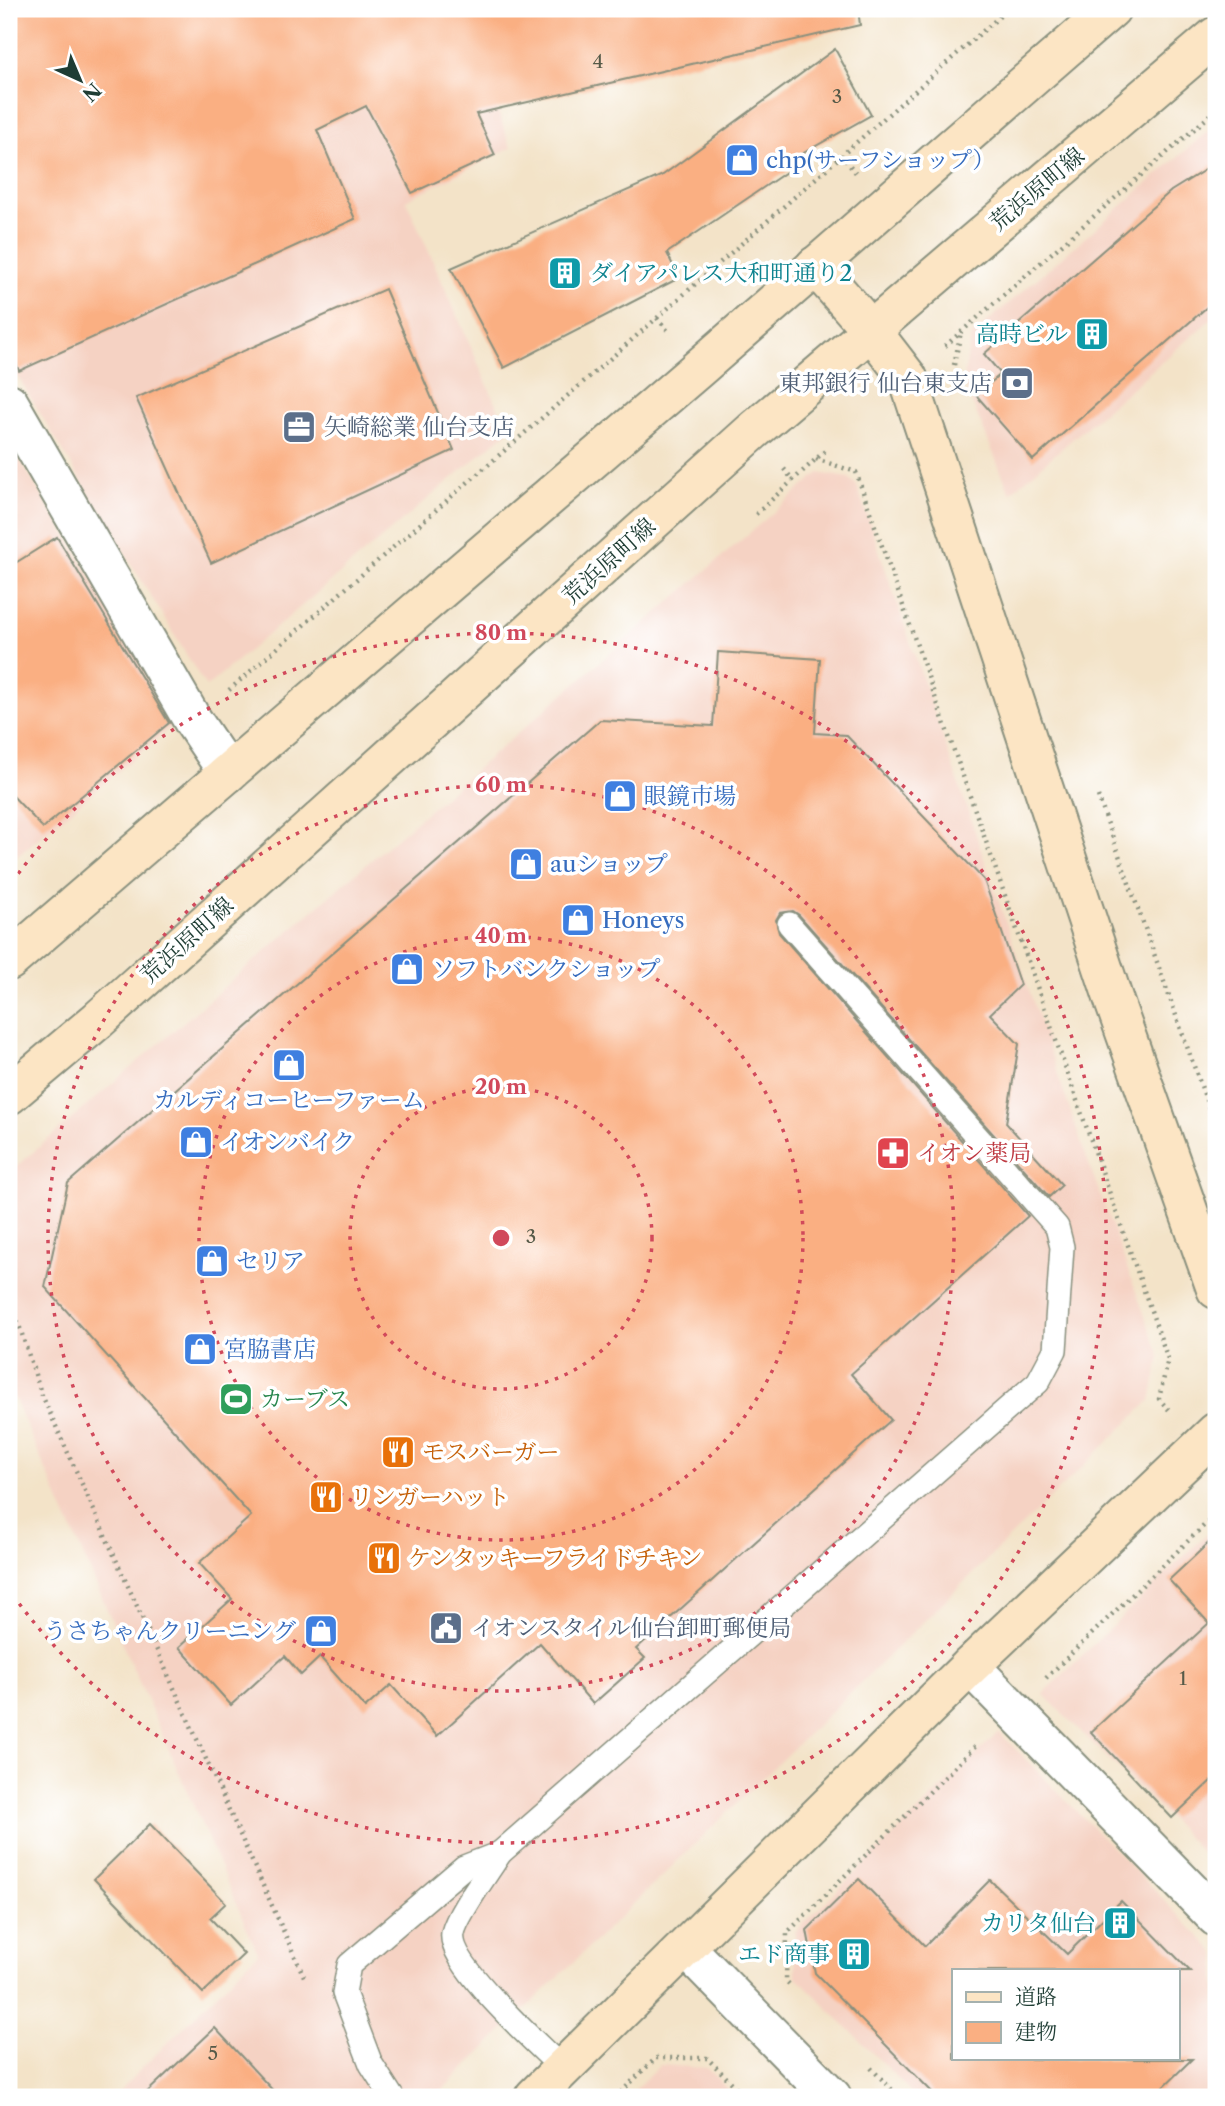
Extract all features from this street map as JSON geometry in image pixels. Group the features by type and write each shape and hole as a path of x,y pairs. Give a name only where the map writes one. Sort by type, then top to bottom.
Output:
{"main road":[{"path":"9,961 1111,9"},
{"name":"荒浜原町線","path":"9,1095 98,1020 742,441 1216,36"},
{"path":"815,266 871,330 908,378 1115,1004 1216,1289"},
{"path":"534,2097 970,1666 1216,1432"}],"street":[{"path":"9,403 193,721 228,773"},
{"path":"970,1666 1216,1917"},
{"path":"686,1948 832,2097"}],"lane":[{"path":"563,2069 482,1988 454,1948 453,1932 500,1853 1038,1382 1055,1350 1062,1247 1057,1227 789,924"},
{"path":"393,2097 371,2064 344,1993 349,1965 464,1867 500,1853"}],"path":[{"path":"227,691 1008,9"},
{"path":"944,346 1216,110"},
{"path":"841,155 857,174"},
{"path":"971,306 979,316"},
{"path":"657,318 669,331"},
{"path":"756,514 827,449"},
{"path":"816,458 856,472 1168,1359 1160,1399 1169,1410"},
{"path":"784,469 793,480"},
{"path":"9,1294 41,1393 307,1983"},
{"path":"1043,1681 1216,1514"},
{"path":"796,1991 786,1981 787,1933 978,1744"},
{"path":"616,2097 656,2058 707,2058 746,2097"},
{"path":"862,2059 899,2097"}],"shaded area":[{"path":"9,9 461,9 511,148 406,200 508,431 206,687 9,362"},
{"path":"1216,124 1216,315 1010,493 963,381 971,336"},
{"path":"9,442 179,720 9,863"},
{"path":"819,473 849,478 857,486 1082,1145 1160,1357 1151,1400 435,2097 113,2097 258,1953 9,1386 9,1173"},
{"path":"1216,1525 1216,1868 1043,1694"},
{"path":"999,1732 1216,1953 1216,2097 916,2097 796,1976 795,1932"},
{"path":"660,2065 707,2068 735,2097 628,2097"}],"building":[{"path":"9,9 858,9 860,25 476,114 495,155 412,193 366,106 317,130 355,219 19,371 9,348"},
{"path":"835,49 871,115 791,160 795,166 667,253 679,278 504,368 451,268 663,175"},
{"name":"高時ビル","path":"1216,163 1216,299 1033,460 976,395 1001,374 984,354 1171,191"},
{"path":"385,289 454,450 211,563 136,398"},
{"path":"57,537 169,723 43,828 9,792 9,567"},
{"path":"718,652 820,659 815,733 846,735 984,880 1020,985 990,1014 1019,1044 1006,1123 1062,1185 1049,1197 799,915 793,911 780,913 776,920 779,933 1028,1216 851,1374 891,1420 636,1649 645,1658 593,1704 540,1643 437,1736 391,1685 365,1708 320,1657 301,1675 285,1656 231,1705 179,1647 232,1599 199,1563 251,1516 45,1287 68,1183 600,720 713,726"},
{"path":"1216,1536 1216,1776 1172,1818 1091,1732 1209,1623 1169,1580"},
{"path":"150,1824 226,1903 210,1918 244,1954 203,1993 94,1879"},
{"path":"859,1879 925,1946 990,1880 1067,1954 1121,1901 1190,1971 952,1969 952,2060 1192,2059 1153,2097 937,2097 815,1973 807,1930"},
{"path":"215,2028 279,2097 142,2097"}],"place":[{"name":"chp(サーフショップ）","path":"742,160"},
{"name":"ダイアパレス大和町通り2","path":"565,273"},
{"name":"高時ビル","path":"1092,334"},
{"name":"東邦銀行 仙台東支店","path":"1017,383"},
{"name":"矢崎総業 仙台支店","path":"299,427"},
{"name":"眼鏡市場","path":"620,796"},
{"name":"auショップ","path":"526,864"},
{"name":"Honeys","path":"578,920"},
{"name":"ソフトバンクショップ","path":"407,969"},
{"name":"カルディコーヒーファーム","path":"289,1065"},
{"name":"イオンバイク","path":"196,1142"},
{"name":"イオン薬局","path":"893,1153"},
{"name":"セリア","path":"212,1261"},
{"name":"宮脇書店","path":"200,1349"},
{"name":"カーブス","path":"236,1399"},
{"name":"モスバーガー","path":"398,1452"},
{"name":"リンガーハット","path":"326,1497"},
{"name":"ケンタッキーフライドチキン","path":"384,1558"},
{"name":"イオンスタイル仙台卸町郵便局","path":"446,1628"},
{"name":"うさちゃんクリーニング","path":"321,1631"},
{"name":"カリタ仙台","path":"1120,1923"},
{"name":"エド商事","path":"854,1954"}]}
